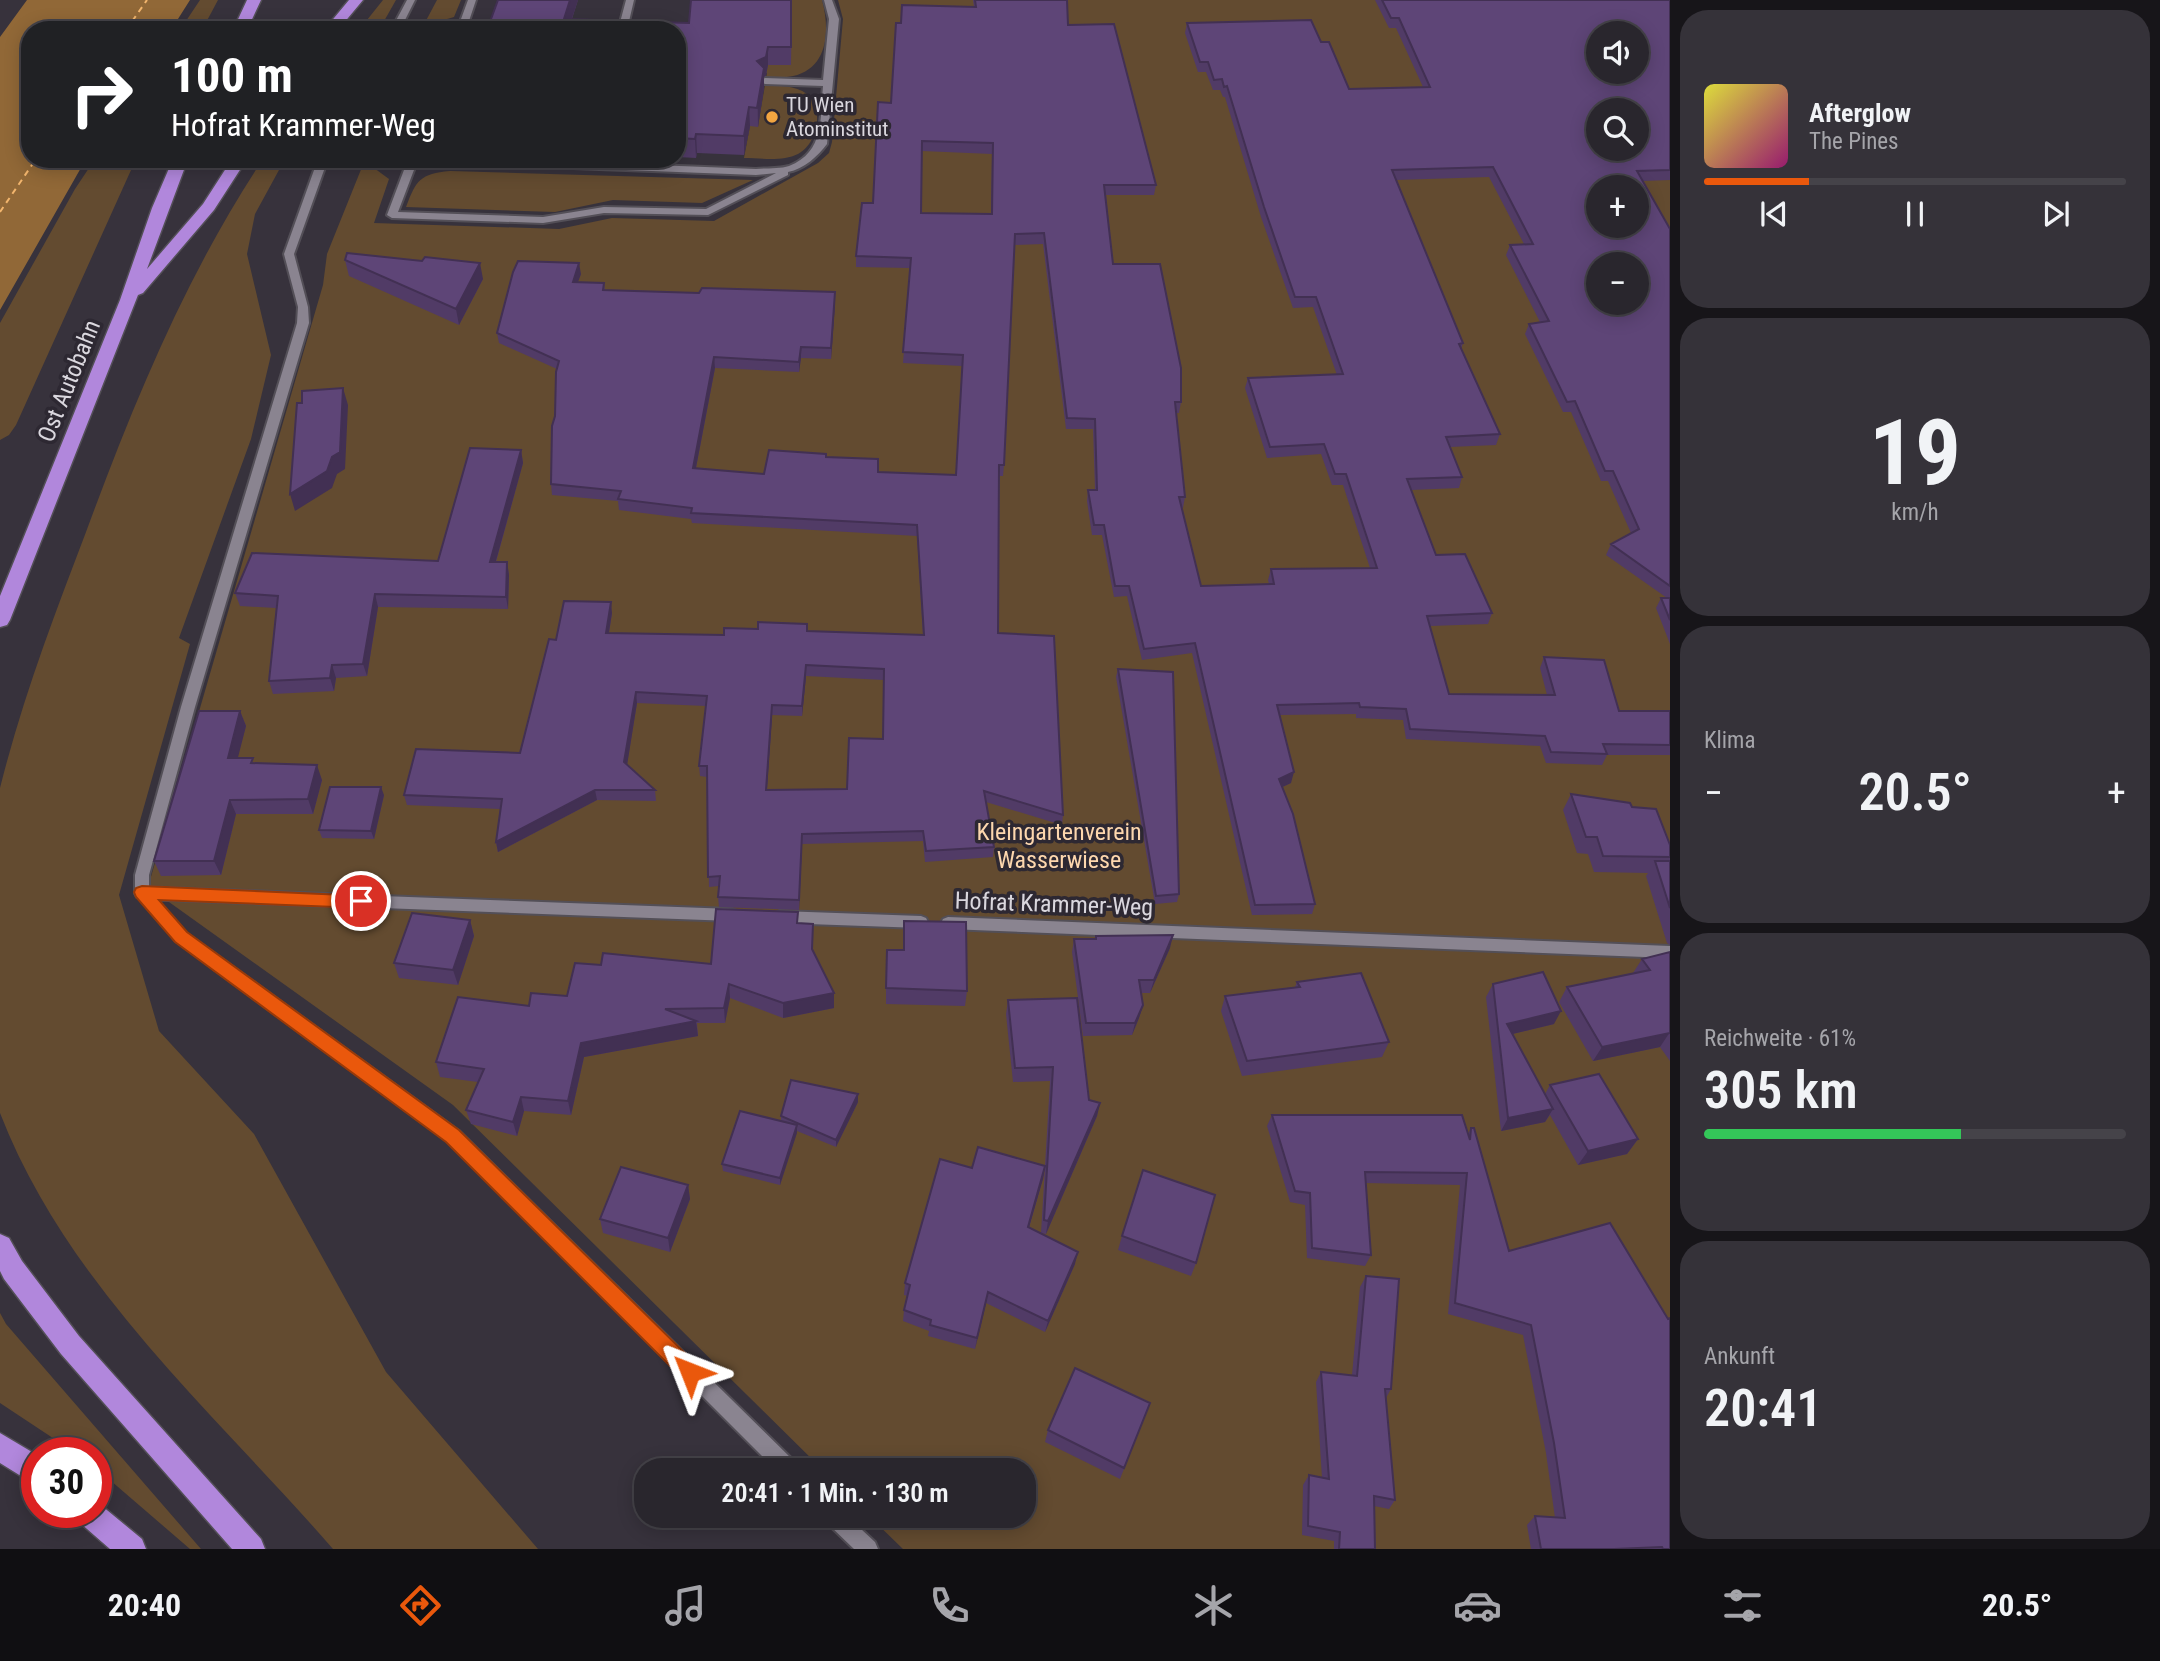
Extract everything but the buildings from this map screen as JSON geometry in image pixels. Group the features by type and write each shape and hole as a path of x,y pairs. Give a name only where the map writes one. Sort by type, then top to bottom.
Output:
{"highway":[{"path":"244,21 254,0"},
{"path":"338,21 356,0"},
{"name":"Ost Autobahn","path":"0,620 128,300 160,208 177,168"},
{"path":"128,300 209,207 234,168"},
{"path":"0,1246 13,1270 70,1345 251,1549"},
{"path":"0,1447 21,1461"},
{"path":"108,1528 132,1549"}],"street":[{"path":"400,21 411,0"},
{"path":"464,21 472,0"},
{"path":"624,21 630,0"},
{"path":"410,168 392,215 543,220 604,210 708,212 791,169 814,154 822,144 834,19 828,0"},
{"path":"765,81 828,82"},
{"path":"320,168 289,254 303,307 303,323 188,707 142,875 142,892 181,937 453,1136 777,1458"},
{"path":"650,168 756,172 791,169"},
{"name":"Hofrat Krammer-Weg","path":"142,892 1670,952"},
{"path":"846,1528 868,1549"}],"green space":[{"path":"200,0 218,0 207,21 186,21"},
{"path":"383,0 396,0 384,21 366,21"},
{"path":"437,0 461,0 454,17 426,21"},
{"path":"792,0 822,0 826,23 824,46 814,65 805,72 790,77 766,78 767,73 753,65"},
{"name":"Kleingartenverein Wasserwiese","path":"838,0 1670,0 1670,1549 903,1549 881,1528 1036,1528 1036,1458 811,1458 453,1105 148,887 323,285 327,254 362,168 374,168 389,179 374,223 559,229 612,218 714,221 818,163 829,153 843,19"},
{"path":"765,85 797,89 813,100 817,117 814,135 805,149 798,154 778,159 744,158 750,126 758,126"},
{"path":"89,168 132,168 16,425 9,435 0,440 0,323"},
{"path":"257,168 280,168 255,214 247,254 271,355 251,439 179,638 190,644 119,895 159,1031 254,1134 386,1372 538,1549 333,1549 193,1396 103,1291 64,1235 29,1176 0,1113 0,788 28,690 104,483 164,340 235,203"},
{"path":"450,171 753,180 702,203 613,200 555,212 406,207 420,180 432,174"},
{"path":"0,1313 6,1324 104,1437 51,1437 0,1403"},
{"path":"112,1446 201,1549 190,1549 112,1482"}],"shaded area":[{"path":"27,0 190,0 177,21 21,21 21,168 81,168 0,310 0,37"}],"ferry route":[{"path":"132,21 147,0"},
{"path":"0,212 30,168"}],"place":[{"name":"TU Wien Atominstitut","path":"772,117"}],"route":[{"path":"361,901 142,892 181,937 453,1136 690,1372"}]}
